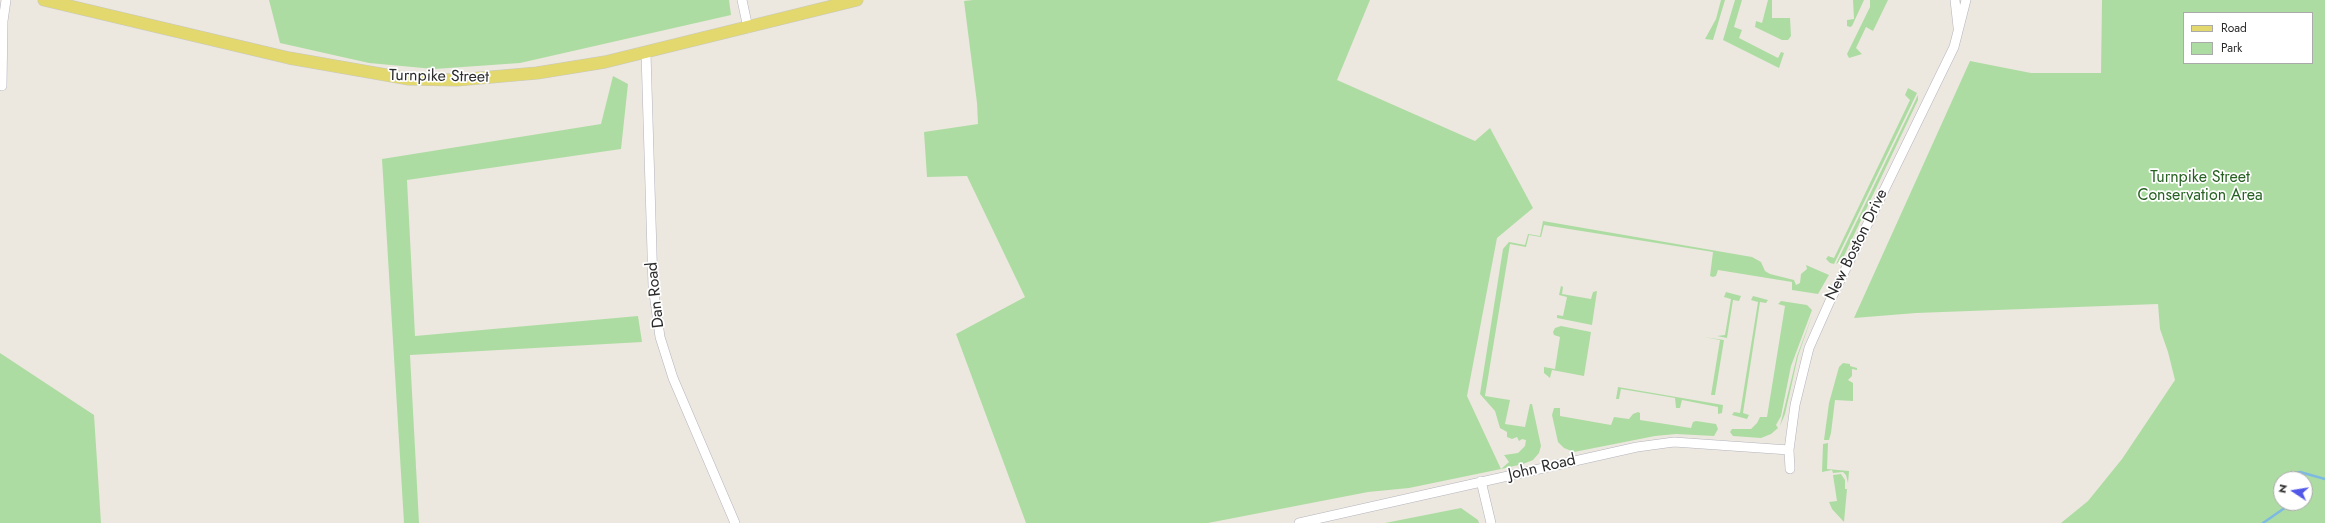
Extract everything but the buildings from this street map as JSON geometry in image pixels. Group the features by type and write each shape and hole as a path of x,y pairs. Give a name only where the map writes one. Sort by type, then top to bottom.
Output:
{"main road":[{"name":"Turnpike Street","path":"44,0 289,58 409,79 489,79 585,65 646,53 857,0"}],"street":[{"path":"2,86 3,21 6,0"},
{"path":"742,0 748,28"},
{"name":"New Boston Drive","path":"1955,0 1958,32"},
{"name":"New Boston Drive","path":"1790,469 1789,450 1795,405 1815,333 1945,65 1958,32 1966,0"},
{"name":"Dan Road","path":"646,53 653,286 660,337 673,378 735,523"},
{"name":"John Road","path":"1298,523 1637,447 1662,443 1689,443 1789,450"},
{"path":"1481,482 1491,523"}],"green space":[{"path":"269,0 729,0 731,15 520,63 434,69 369,63 280,43"},
{"path":"1370,0 1337,80 1475,141 1490,128 1533,208 1497,238 1467,396 1501,469 1409,488 1368,492 1208,523 1026,523 956,334 1025,297 967,176 927,177 924,132 978,124 977,103 964,1"},
{"path":"1721,0 1725,0 1713,40 1705,39 1716,19"},
{"path":"1735,0 1742,0 1734,27 1742,30 1739,38 1778,58 1781,52 1784,53 1779,68 1723,40"},
{"path":"1768,0 1772,0 1772,18 1790,18 1791,36 1788,40 1782,40 1755,27 1756,21 1762,23"},
{"path":"1853,0 1864,0 1852,26 1850,27 1847,26 1847,20 1854,19"},
{"path":"1870,0 1888,0 1873,31 1866,27 1856,48 1862,54 1849,58 1847,54 1870,7"},
{"name":"Turnpike Street Conservation Area","path":"2102,0 2325,0 2325,523 2061,523 2088,501 2122,459 2175,380 2160,329 2158,304 1916,313 1854,318 1970,61 2031,73 2101,73"},
{"path":"613,76 628,84 621,149 407,180 415,336 638,316 642,342 410,355 419,523 404,523 382,159 601,124"},
{"path":"1908,88 1917,93 1834,264 1830,263 1826,259 1828,256 1834,258 1910,100 1905,95"},
{"path":"1918,95 1918,100 1842,260 1836,264"},
{"path":"1543,221 1752,257 1761,262 1765,271 1770,274 1794,280 1796,285 1800,283 1801,274 1807,269 1806,265 1829,275 1818,294 1792,290 1792,282 1718,270 1716,276 1713,277 1710,276 1713,252 1544,225 1541,237 1529,235 1526,247 1510,244 1485,396 1510,400 1505,424 1525,427 1530,404 1532,404 1541,446 1539,453 1533,460 1501,469 1509,462 1504,455 1518,453 1525,446 1526,440 1522,439 1519,441 1517,437 1512,439 1507,437 1507,432 1500,428 1495,411 1480,394 1503,249 1509,242 1525,245 1528,234 1540,236"},
{"path":"1561,286 1563,287 1562,294 1591,299 1593,292 1597,291 1592,325 1557,318 1557,315 1563,316 1567,297 1559,295"},
{"path":"1726,292 1741,296 1739,301 1733,300 1727,338 1717,336 1725,335 1731,299 1724,297"},
{"path":"1753,296 1768,300 1766,303 1760,302 1743,413 1749,415 1747,419 1732,415 1734,412 1740,413 1758,302 1751,300"},
{"path":"1781,301 1807,305 1812,310 1791,366 1781,416 1776,425 1778,428 1771,434 1761,438 1733,436 1730,432 1732,429 1751,429 1760,417 1767,417 1785,306 1778,304"},
{"path":"1813,313 1798,356 1785,414 1780,426 1797,356"},
{"path":"1561,326 1591,332 1584,376 1552,370 1550,378 1544,373 1544,367 1555,369 1560,337 1554,335 1553,332 1555,328"},
{"path":"1704,337 1724,340 1715,395 1711,395 1720,340"},
{"path":"0,353 94,415 101,523 0,523"},
{"path":"1843,363 1850,364 1850,366 1857,368 1857,370 1852,369 1852,376 1848,380 1853,383 1853,401 1835,400 1831,433 1829,440 1824,440 1829,403 1839,367"},
{"path":"1618,387 1723,405 1722,413 1718,414 1718,407 1682,400 1680,408 1676,408 1675,398 1621,389 1619,399 1616,399"},
{"path":"1554,408 1560,408 1560,416 1611,425 1614,417 1629,419 1633,414 1638,412 1640,413 1640,420 1691,428 1693,422 1696,421 1716,424 1718,429 1714,436 1676,434 1655,436 1574,452 1564,448 1558,442 1552,415"},
{"path":"1828,443 1827,469 1849,471 1848,483 1846,475 1843,472 1833,473 1832,470 1822,472 1823,444"},
{"path":"1841,474 1845,480 1845,489 1847,489 1844,522 1832,509 1829,502 1837,501 1833,475"},
{"path":"1461,508 1478,520 1479,523 1385,523"}],"waterway":[{"path":"2313,476 2325,479"},
{"path":"2263,523 2280,511"}]}
